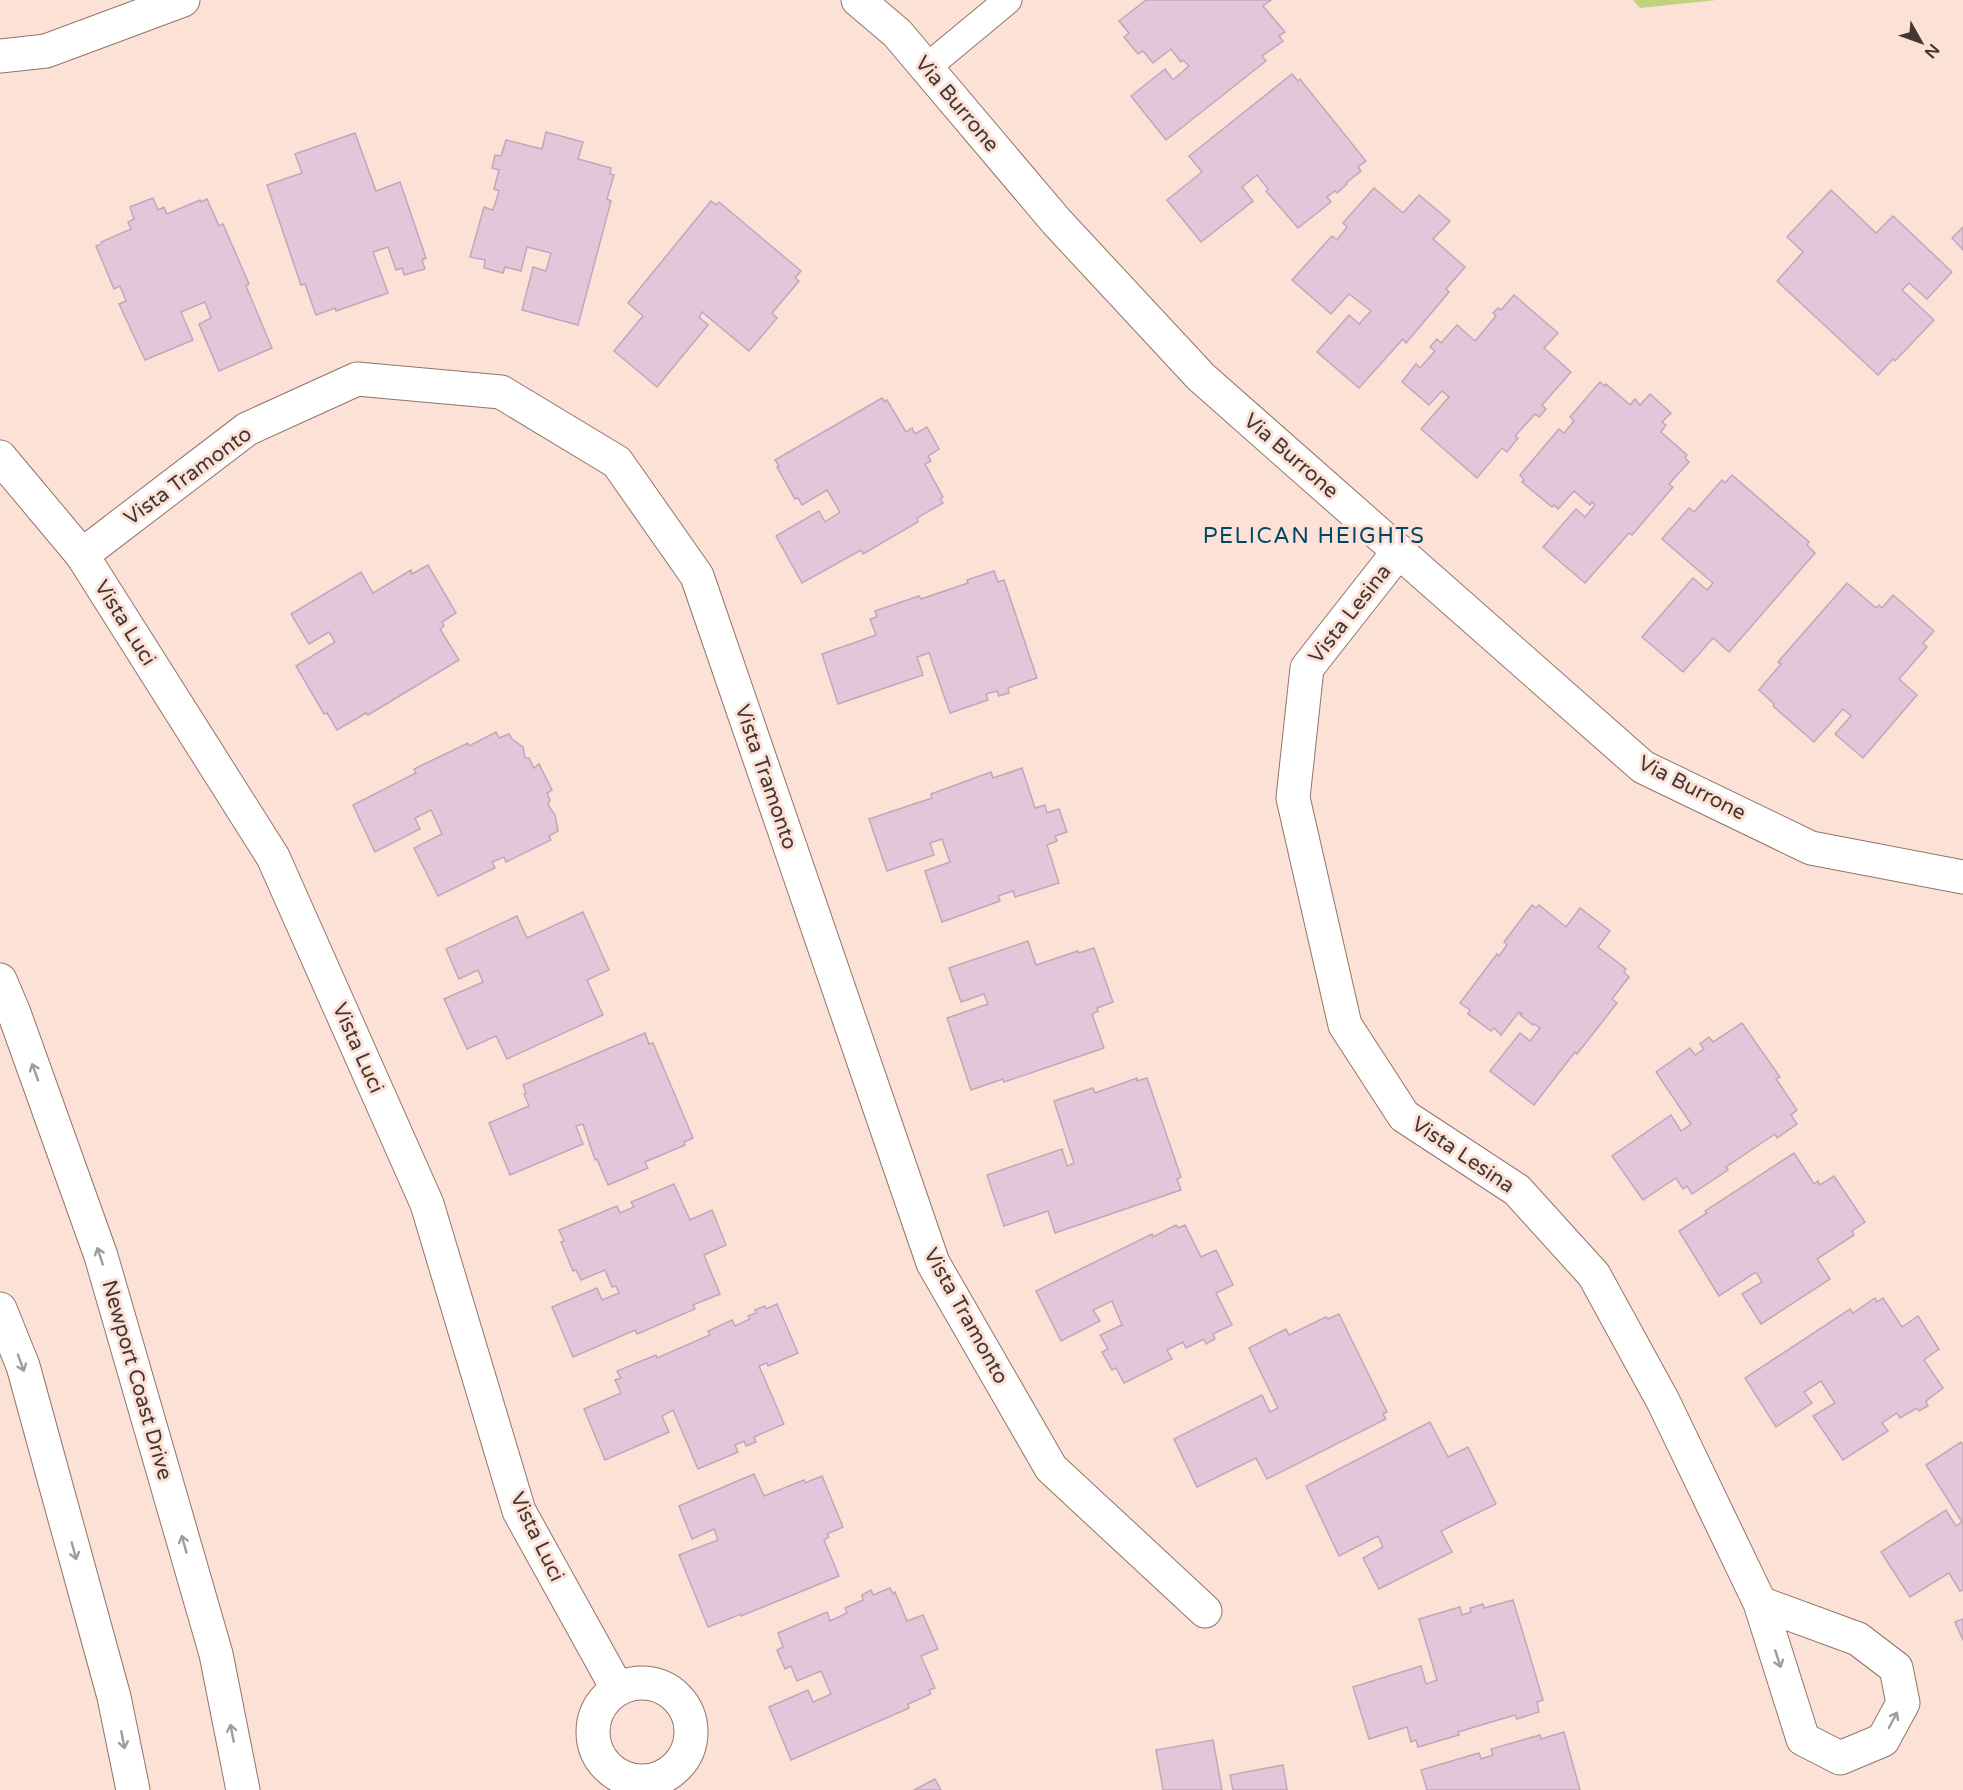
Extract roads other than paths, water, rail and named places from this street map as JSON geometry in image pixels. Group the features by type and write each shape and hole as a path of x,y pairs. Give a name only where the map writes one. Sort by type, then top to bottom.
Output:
{"street":[{"path":"0,56 46,51 183,0"},
{"name":"Via Burrone","path":"862,1 897,33 1056,221 1201,377 1643,767 1811,848 1963,877"},
{"name":"Vista Tramonto","path":"82,555 247,429 357,379 501,392 617,462 697,576 933,1263 1051,1468 1205,1611"},
{"name":"Vista Luci","path":"0,457 82,555 273,857 427,1204 519,1511 617,1688"},
{"name":"Vista Lesina","path":"1399,551 1307,668 1300,727 1293,798 1345,1025 1404,1116 1517,1190 1594,1275 1664,1401 1760,1603 1803,1739 1840,1758 1883,1740 1903,1703 1896,1668 1858,1640 1760,1603"},
{"name":"Newport Coast Drive","path":"0,980 18,1024 101,1257 216,1654 243,1790"},
{"path":"0,1309 23,1366 114,1697 133,1790"}],"lane":[{"path":"926,68 1008,0"}],"district":[{"name":"PELICAN HEIGHTS","path":"1314,536"}]}
